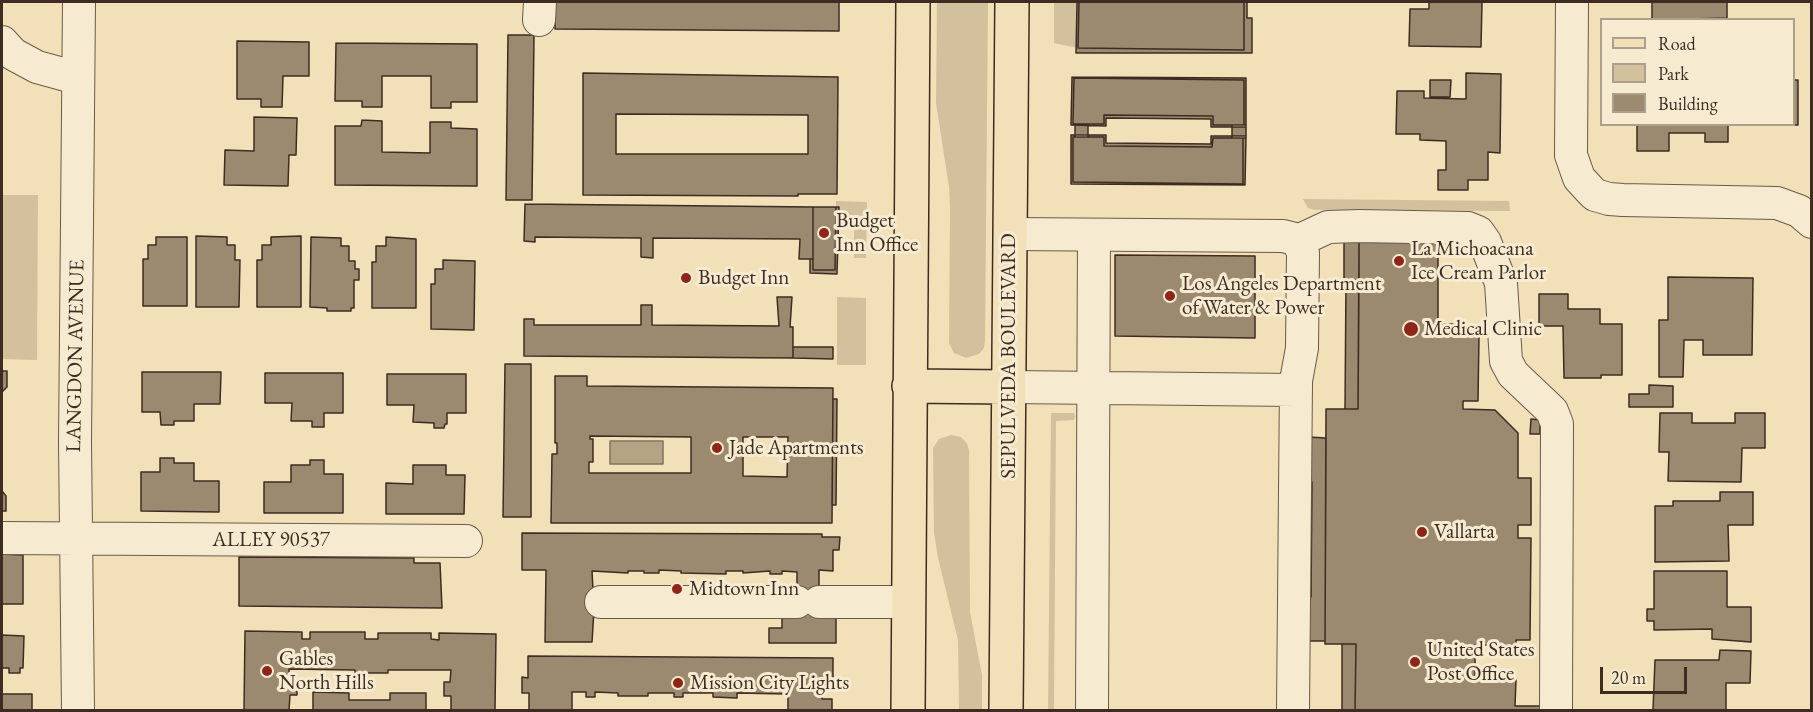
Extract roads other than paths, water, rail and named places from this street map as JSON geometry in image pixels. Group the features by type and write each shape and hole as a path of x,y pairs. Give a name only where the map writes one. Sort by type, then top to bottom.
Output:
{"main road":[{"path":"908,711 913,2"},
{"name":"SEPULVEDA BOULEVARD","path":"1006,711 1012,2"},
{"path":"909,386 1009,387"}],"street":[{"name":"LANGDON AVENUE","path":"78,711 75,538 79,2"},
{"path":"1572,2 1571,155 1579,178 1595,195 1609,199 1640,201 1777,203 1790,206 1810,219"},
{"path":"2,42 13,54 37,67 77,78"},
{"path":"1010,234 1283,236 1298,241 1328,227 1468,228 1478,232 1485,242 1502,292 1506,361 1513,374 1552,411 1557,424 1556,711"},
{"path":"1092,711 1094,235"},
{"path":"1293,711 1296,390 1302,348 1303,253 1298,241"},
{"path":"1009,387 1296,390"},
{"name":"ALLEY 90537","path":"2,537 466,541"},
{"path":"601,602 909,602"}],"place":[{"name":"Budget Inn Office","path":"824,233"},
{"name":"La Michoacana Ice Cream Parlor","path":"1399,261"},
{"name":"Budget Inn","path":"686,278"},
{"name":"Los Angeles Department of Water & Power","path":"1170,296"},
{"name":"Medical Clinic","path":"1411,329"},
{"name":"Jade Apartments","path":"717,448"},
{"name":"Vallarta","path":"1422,532"},
{"name":"Midtown Inn","path":"677,589"},
{"name":"United States Post Office","path":"1415,662"},
{"name":"Gables North Hills","path":"267,671"},
{"name":"Mission City Lights","path":"678,683"}]}
